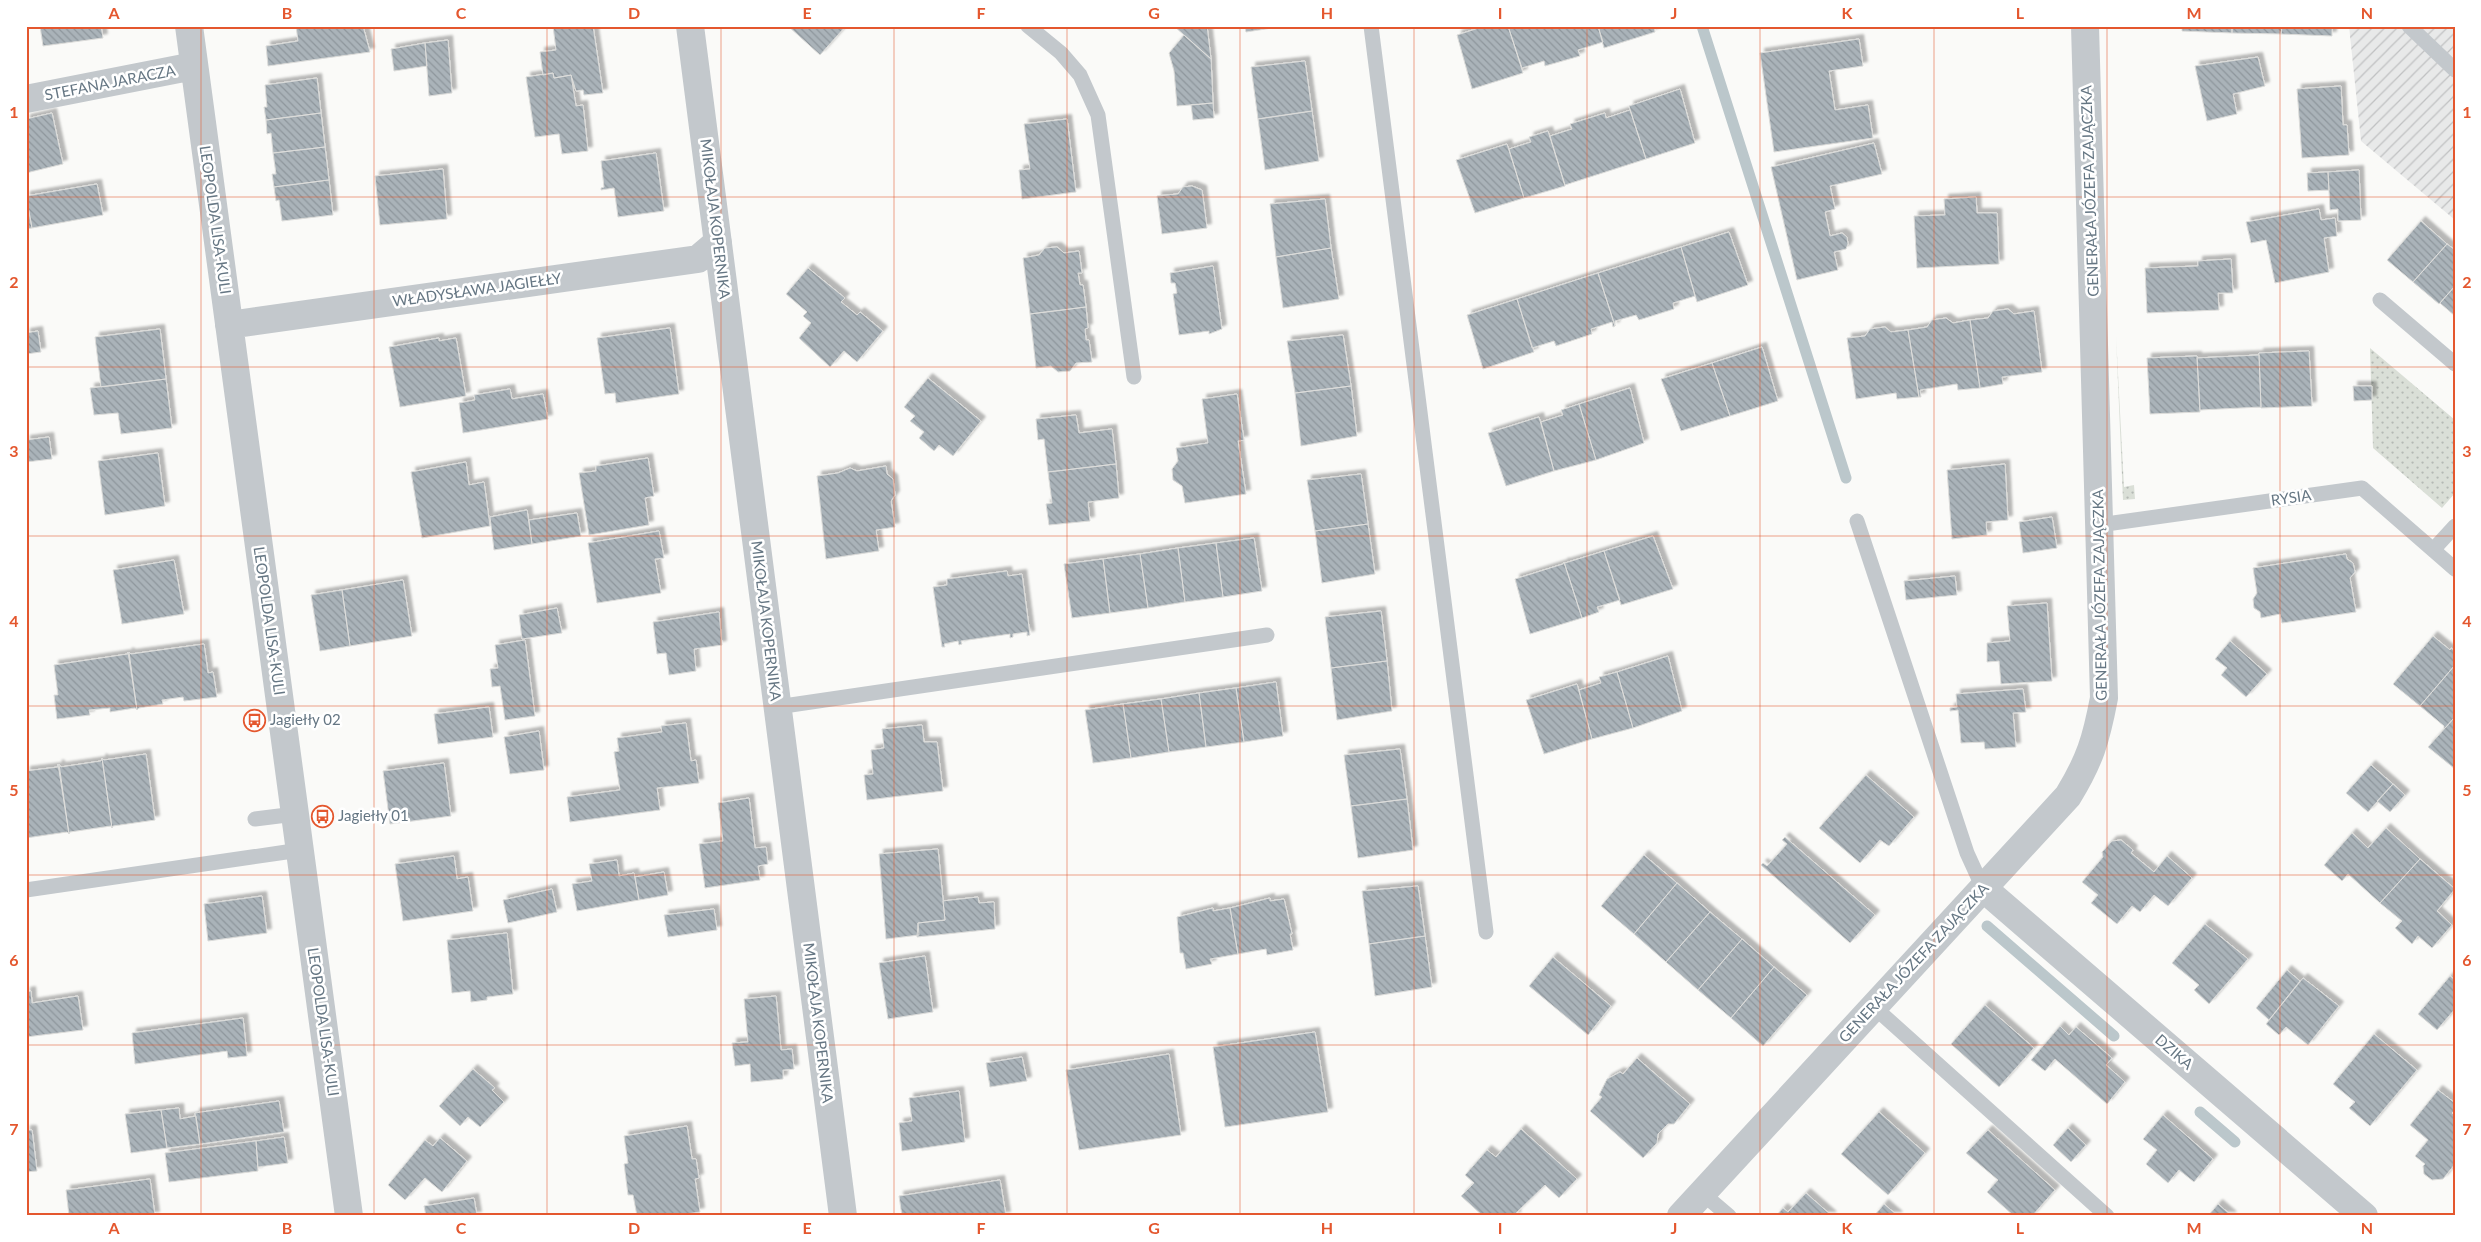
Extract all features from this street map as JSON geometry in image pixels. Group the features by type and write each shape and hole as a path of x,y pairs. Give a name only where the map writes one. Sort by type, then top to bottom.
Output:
{"street":[{"name":"LEOPOLDA LISA-KULI","path":"189,26 349,1216"},
{"name":"MIKOŁAJA KOPERNIKA","path":"690,26 843,1216"},
{"name":"GENERAŁA JÓZEFA ZAJĄCZKA","path":"1681,1216 2068,796 2086,766 2097,736 2104,698 2085,26"},
{"name":"STEFANA JARACZA","path":"26,99 194,66"},
{"name":"WŁADYSŁAWA JAGIEŁŁY","path":"229,325 698,260 718,242"},
{"name":"DZIKA","path":"1983,888 2364,1216"}],"lane":[{"path":"1028,26 1061,53 1080,75 1098,115 1134,377"},
{"path":"1371,26 1486,932"},
{"path":"2409,26 2455,70"},
{"path":"2380,300 2455,364"},
{"name":"RYSIA","path":"2099,525 2362,488 2455,569"},
{"path":"1857,522 1967,854 1983,888"},
{"path":"2433,550 2455,526"},
{"path":"777,707 1267,635"},
{"path":"255,819 295,814"},
{"path":"26,890 300,850"},
{"path":"1874,1007 2107,1216"},
{"path":"1702,1193 1729,1216"}],"shaded area":[{"path":"2349,26 2455,26 2455,220 2361,141"},
{"path":"2116,336 2124,487 2134,485 2135,499 2123,500"},
{"path":"2370,348 2455,420 2455,493 2442,508 2373,448"}],"building":[{"path":"40,26 101,26 103,38 43,46"},
{"path":"296,26 363,26 370,52 268,66 266,46 298,41"},
{"path":"553,26 593,26 603,93 584,95 583,90 576,91 571,75 554,78 553,73 543,75 540,52 556,50"},
{"path":"788,26 845,26 845,27 820,55"},
{"path":"1174,26 1207,26 1211,59 1184,35"},
{"path":"1245,26 1272,26 1272,28 1246,32"},
{"path":"1485,26 1508,26 1523,73 1472,89 1457,35"},
{"path":"1508,26 1598,26 1603,42 1578,50 1580,56 1545,66 1544,61 1522,68"},
{"path":"1598,26 1654,26 1655,32 1604,48"},
{"path":"2182,26 2232,26 2232,33 2182,31"},
{"path":"2232,26 2282,26 2281,34 2232,33"},
{"path":"2282,26 2332,26 2332,36 2281,34"},
{"path":"1184,35 1211,59 1213,103 1177,106 1174,71 1169,53"},
{"path":"1859,39 1863,66 1829,71 1835,110 1868,105 1873,138 1774,152 1760,53"},
{"path":"448,40 452,93 429,96 425,43"},
{"path":"425,43 427,66 394,71 391,49"},
{"path":"2258,57 2265,86 2233,94 2237,114 2207,121 2195,66"},
{"path":"1305,61 1312,111 1258,119 1251,67"},
{"path":"553,73 554,78 571,75 576,106 583,105 588,151 562,154 559,134 535,137 526,77"},
{"path":"317,78 321,113 266,120 264,107 267,107 265,85"},
{"path":"2341,86 2343,125 2347,125 2349,155 2302,158 2297,89"},
{"path":"1680,89 1695,143 1646,159 1629,106"},
{"path":"1213,103 1214,118 1193,120 1191,105"},
{"path":"1630,110 1646,159 1565,185 1550,136 1572,129 1570,124 1605,113 1606,118"},
{"path":"1312,111 1319,161 1265,170 1258,119"},
{"path":"52,113 63,164 26,173 26,119"},
{"path":"321,113 325,147 273,153 271,133 267,134 266,120"},
{"path":"1067,119 1076,192 1022,199 1019,170 1030,169 1024,124"},
{"path":"1548,131 1565,186 1524,198 1509,149 1531,142 1529,137"},
{"path":"1874,143 1882,174 1830,186 1835,209 1825,212 1830,236 1842,233 1847,237 1848,244 1846,249 1834,252 1838,270 1797,280 1771,167"},
{"path":"1507,144 1524,198 1475,213 1456,160"},
{"path":"325,147 329,180 274,187 272,174 276,174 273,153"},
{"path":"656,153 664,211 618,217 614,188 601,190 604,187 601,161"},
{"path":"443,169 447,219 380,225 375,176"},
{"path":"2359,170 2361,220 2338,221 2338,209 2330,210 2328,172"},
{"path":"2328,172 2329,190 2308,191 2307,173"},
{"path":"329,180 333,215 282,221 279,200 276,201 274,187"},
{"path":"97,184 103,215 32,228 26,196"},
{"path":"1192,186 1202,190 1207,228 1162,234 1157,196 1178,194 1183,187"},
{"path":"26,196 32,228 26,229"},
{"path":"1976,197 1977,213 1997,213 1999,264 1917,268 1914,216 1945,215 1944,199"},
{"path":"1325,199 1331,248 1276,257 1270,204"},
{"path":"2319,209 2321,220 2335,218 2337,236 2324,238 2329,272 2275,283 2266,240 2251,243 2246,222"},
{"path":"2421,221 2447,244 2413,282 2387,260"},
{"path":"1729,232 1748,285 1697,302 1681,247"},
{"path":"2447,244 2455,250 2455,286 2439,304 2413,282"},
{"path":"1057,247 1064,253 1079,251 1082,273 1078,273 1080,285 1083,285 1086,307 1030,314 1023,258 1039,255 1045,248"},
{"path":"1681,247 1695,296 1673,303 1674,309 1639,320 1636,315 1615,321 1615,326 1598,273"},
{"path":"1331,248 1339,299 1283,308 1276,257"},
{"path":"2231,259 2233,293 2218,293 2219,310 2147,313 2145,268 2198,266 2198,261"},
{"path":"1213,266 1222,329 1209,334 1209,331 1179,335 1173,294 1177,293 1175,283 1171,283 1170,273"},
{"path":"808,268 845,298 841,302 857,315 860,312 883,331 857,362 844,351 830,367 799,338 811,323 803,316 807,312 786,294"},
{"path":"1598,273 1615,326 1613,327 1612,322 1591,329 1592,334 1556,346 1554,341 1532,348 1517,299"},
{"path":"2455,286 2455,316 2440,303"},
{"path":"1517,299 1534,352 1483,369 1467,315"},
{"path":"1086,307 1088,328 1085,329 1086,340 1089,340 1092,362 1076,363 1070,371 1058,372 1051,366 1036,368 1030,314"},
{"path":"2008,309 2014,314 2034,311 2042,372 2002,377 2003,384 1980,388 1970,320 1988,318 1993,311"},
{"path":"1946,318 1953,323 1970,320 1980,388 1958,390 1957,384 1920,390 1921,397 1919,397 1908,330 1927,327 1932,320"},
{"path":"1885,327 1891,332 1908,330 1919,397 1897,399 1896,393 1856,399 1847,338 1865,336 1870,329"},
{"path":"670,328 679,394 616,403 615,393 605,394 597,338"},
{"path":"160,329 166,379 101,387 95,337"},
{"path":"38,331 41,352 26,354 26,333"},
{"path":"1343,335 1351,386 1295,393 1287,341"},
{"path":"439,338 439,341 456,338 466,396 400,407 389,347"},
{"path":"1762,347 1778,401 1730,416 1712,363"},
{"path":"2309,351 2312,406 2261,408 2259,353"},
{"path":"2259,355 2261,407 2200,410 2197,358"},
{"path":"2197,356 2200,412 2150,414 2147,358"},
{"path":"1712,363 1730,416 1681,431 1661,379"},
{"path":"928,378 981,421 953,456 939,445 934,451 919,438 924,432 910,421 915,416 904,407"},
{"path":"166,379 172,428 121,434 118,413 94,415 90,388"},
{"path":"1351,386 1357,436 1301,446 1295,393"},
{"path":"2353,386 2372,386 2372,400 2354,401"},
{"path":"1630,388 1644,443 1596,460 1579,404"},
{"path":"510,389 512,399 543,394 548,419 463,433 459,403 475,400 474,395"},
{"path":"1237,394 1244,440 1238,441 1246,494 1185,503 1182,486 1173,480 1172,469 1178,461 1176,448 1208,443 1202,399"},
{"path":"1579,404 1596,460 1554,471 1541,422 1563,415 1561,410"},
{"path":"1076,415 1079,433 1112,429 1116,464 1048,472 1044,439 1038,440 1036,419"},
{"path":"1539,417 1554,471 1506,486 1488,433"},
{"path":"49,437 52,459 26,462 26,440"},
{"path":"158,453 165,506 105,515 98,461"},
{"path":"648,458 654,496 645,498 649,525 589,535 579,473 596,471 596,466"},
{"path":"466,462 469,485 484,482 490,526 422,538 411,472"},
{"path":"1116,464 1119,498 1088,502 1090,521 1049,525 1046,504 1052,503 1048,472"},
{"path":"2005,464 2008,520 1986,522 1987,535 1952,539 1947,470"},
{"path":"886,466 887,474 893,479 895,495 891,501 895,527 876,530 879,551 826,559 817,476 838,473 850,468 857,471"},
{"path":"1361,474 1368,524 1315,531 1307,480"},
{"path":"527,510 532,544 494,550 490,517"},
{"path":"577,513 581,536 532,544 529,520"},
{"path":"2052,517 2057,548 2023,553 2019,522"},
{"path":"1368,524 1375,574 1322,583 1315,531"},
{"path":"659,531 664,558 655,559 661,593 597,603 588,543"},
{"path":"1653,536 1673,589 1621,605 1604,551"},
{"path":"1254,538 1262,591 1223,597 1216,543"},
{"path":"1216,543 1223,597 1185,602 1178,548"},
{"path":"1178,548 1185,602 1148,608 1140,554"},
{"path":"1604,551 1620,600 1597,607 1599,612 1582,618 1564,562"},
{"path":"1140,554 1148,608 1110,613 1103,559"},
{"path":"2346,554 2347,559 2353,563 2355,572 2350,578 2356,612 2282,623 2280,614 2261,618 2260,612 2254,608 2253,599 2257,593 2253,568"},
{"path":"1103,559 1110,613 1072,618 1064,564"},
{"path":"174,560 184,614 122,624 113,570"},
{"path":"1564,562 1582,618 1530,634 1515,579 1563,564"},
{"path":"1007,571 1008,576 1022,574 1030,635 1027,636 1027,632 1013,634 1013,637 1010,638 1010,634 961,641 962,644 959,645 958,641 944,644 945,647 942,647 933,587 947,585 947,579"},
{"path":"1955,576 1957,595 1906,600 1904,581"},
{"path":"403,580 412,636 350,646 342,590"},
{"path":"342,590 350,646 320,651 311,595"},
{"path":"2047,603 2052,681 2001,684 1999,661 1987,662 1987,643 2010,641 2007,606"},
{"path":"557,608 562,633 522,639 519,615"},
{"path":"1381,611 1387,661 1331,668 1325,617"},
{"path":"719,612 722,645 694,649 696,671 669,675 666,653 657,654 653,622"},
{"path":"2433,636 2450,650 2451,648 2455,651 2455,665 2420,706 2393,684"},
{"path":"525,640 535,716 505,720 500,686 492,687 490,669 498,668 495,645"},
{"path":"2230,641 2267,674 2246,697 2221,675 2227,668 2215,659"},
{"path":"204,644 208,673 213,672 217,697 184,701 183,697 162,700 163,704 137,710 129,652 131,654"},
{"path":"128,652 137,710 135,708 110,712 110,708 89,710 90,715 57,719 54,695 58,695 54,665 128,654"},
{"path":"1668,656 1682,711 1633,728 1617,672"},
{"path":"1387,661 1392,711 1337,720 1331,668"},
{"path":"2455,665 2455,717 2444,729 2444,726 2420,706"},
{"path":"1617,672 1633,728 1592,739 1579,690 1601,683 1599,677"},
{"path":"1276,682 1283,736 1244,742 1236,688"},
{"path":"1577,684 1592,739 1544,754 1526,700"},
{"path":"1236,688 1244,742 1206,747 1199,693"},
{"path":"2023,689 2026,712 2013,713 2016,747 1985,749 1984,742 1961,743 1958,710 1950,711 1950,708 1957,707 1956,694"},
{"path":"1199,693 1206,747 1169,752 1161,699"},
{"path":"1161,699 1169,752 1131,758 1123,704"},
{"path":"1123,704 1131,758 1093,763 1085,710"},
{"path":"489,707 493,737 438,744 434,714"},
{"path":"2455,717 2455,769 2428,747"},
{"path":"686,723 691,761 696,760 699,783 657,788 660,810 570,822 567,797 620,790 614,752 619,751 617,738 662,732 661,726"},
{"path":"922,725 924,742 937,742 943,791 867,800 864,775 873,774 871,750 884,748 882,729"},
{"path":"539,731 544,770 510,774 504,737"},
{"path":"1400,749 1407,799 1351,806 1344,755"},
{"path":"146,754 155,820 113,826 112,828 102,758 104,760"},
{"path":"102,758 112,828 111,826 70,832 69,834 59,764 61,767 101,761"},
{"path":"444,763 451,816 390,824 383,771"},
{"path":"58,764 69,834 67,832 26,838 26,771 58,767"},
{"path":"2371,765 2393,784 2368,812 2346,793"},
{"path":"1866,775 1914,817 1889,846 1880,840 1860,863 1819,828"},
{"path":"2393,784 2405,795 2390,812 2377,801"},
{"path":"749,798 755,848 766,847 768,864 758,866 760,880 705,888 699,844 723,841 718,803"},
{"path":"1407,799 1413,850 1358,858 1351,806"},
{"path":"2386,828 2420,859 2380,903 2348,874 2342,881 2324,865 2352,833 2368,848"},
{"path":"1785,837 1875,915 1850,943 1761,865 1763,863 1767,866 1787,844 1782,840"},
{"path":"2121,840 2133,850 2131,853 2154,872 2167,856 2192,878 2168,906 2154,895 2140,912 2132,906 2117,924 2091,903 2098,895 2082,882 2103,857 2102,852 2112,841"},
{"path":"938,849 945,920 918,923 919,935 886,939 879,854"},
{"path":"1644,855 1677,883 1634,934 1601,906"},
{"path":"454,856 457,879 468,877 473,911 403,921 395,864"},
{"path":"2420,859 2455,889 2437,911 2452,925 2432,948 2418,936 2412,944 2395,928 2402,921 2380,903"},
{"path":"617,860 619,876 634,873 639,900 577,911 572,884 592,881 589,864"},
{"path":"664,872 668,895 639,900 635,877"},
{"path":"1677,883 1710,912 1666,962 1634,934"},
{"path":"1418,886 1425,936 1369,944 1362,891"},
{"path":"552,889 557,912 508,923 503,900"},
{"path":"262,896 267,933 208,941 204,904"},
{"path":"978,897 979,903 994,902 995,929 917,937 918,923 945,920 943,901"},
{"path":"1270,898 1270,901 1284,899 1292,934 1290,934 1293,950 1267,955 1266,949 1238,954 1230,908"},
{"path":"1213,908 1213,911 1230,908 1238,954 1210,959 1212,964 1186,969 1183,953 1180,953 1177,917"},
{"path":"714,909 717,930 668,937 664,915"},
{"path":"1710,912 1742,939 1698,990 1666,962"},
{"path":"2205,924 2248,959 2209,1004 2194,990 2199,985 2172,963"},
{"path":"507,933 513,994 487,997 487,1000 471,1002 470,991 452,993 447,940"},
{"path":"1425,936 1432,987 1375,996 1369,944"},
{"path":"1742,939 1774,967 1731,1018 1698,990"},
{"path":"925,956 933,1012 888,1019 879,963"},
{"path":"1553,957 1611,1006 1588,1035 1529,986"},
{"path":"1774,967 1807,995 1763,1046 1731,1018"},
{"path":"2287,970 2300,981 2269,1020 2256,1008"},
{"path":"2450,976 2455,980 2455,1009 2437,1030 2418,1014"},
{"path":"2303,978 2339,1006 2308,1045 2286,1027 2279,1035 2266,1024"},
{"path":"31,991 32,1003 78,996 83,1030 26,1037 26,992"},
{"path":"776,996 781,1050 792,1049 794,1069 783,1070 783,1079 751,1082 750,1064 735,1066 732,1043 748,1042 744,999"},
{"path":"1985,1005 2034,1048 1999,1087 1951,1044"},
{"path":"243,1018 247,1056 228,1058 227,1051 135,1064 132,1033"},
{"path":"2060,1026 2069,1035 2076,1027 2112,1058 2106,1065 2125,1082 2107,1104 2055,1059 2045,1071 2031,1060"},
{"path":"1315,1032 1328,1112 1225,1127 1213,1047"},
{"path":"2374,1034 2417,1070 2370,1126 2349,1108 2355,1102 2333,1084"},
{"path":"1169,1054 1181,1135 1079,1150 1066,1070"},
{"path":"1022,1057 1027,1081 990,1087 986,1063"},
{"path":"1637,1058 1690,1104 1674,1124 1668,1124 1658,1134 1657,1143 1643,1158 1590,1111 1602,1097 1599,1095 1607,1079 1620,1072 1623,1074"},
{"path":"473,1069 495,1088 492,1090 504,1102 480,1127 468,1117 460,1126 439,1106"},
{"path":"2438,1090 2455,1103 2455,1110 2452,1113 2455,1116 2455,1164 2443,1179 2432,1180 2424,1174 2423,1166 2425,1164 2415,1156 2428,1140 2410,1125"},
{"path":"959,1091 965,1142 902,1151 899,1123 912,1121 909,1098"},
{"path":"279,1101 284,1132 200,1144 195,1113"},
{"path":"179,1108 180,1119 196,1116 200,1144 167,1148 161,1110"},
{"path":"161,1110 167,1148 131,1153 125,1114"},
{"path":"1879,1112 1925,1153 1888,1195 1841,1154"},
{"path":"2163,1115 2213,1159 2194,1182 2179,1170 2168,1183 2146,1164 2157,1150 2143,1139"},
{"path":"687,1126 692,1159 696,1159 699,1178 695,1179 700,1212 673,1216 637,1216 633,1195 628,1195 624,1164 628,1163 624,1136"},
{"path":"2068,1128 2086,1145 2071,1162 2053,1145"},
{"path":"1521,1129 1577,1179 1559,1198 1545,1185 1515,1214 1517,1216 1483,1216 1461,1196 1474,1183 1465,1175 1487,1150 1496,1157"},
{"path":"26,1130 32,1130 37,1171 26,1172"},
{"path":"1988,1130 2055,1190 2032,1216 2014,1216 1987,1192 1998,1180 1966,1153"},
{"path":"284,1137 288,1163 258,1167 256,1141"},
{"path":"440,1138 467,1161 442,1192 425,1178 405,1200 388,1185 425,1140 433,1146"},
{"path":"256,1141 258,1171 169,1182 165,1153"},
{"path":"150,1179 155,1216 69,1216 66,1190"},
{"path":"1000,1180 1006,1216 902,1216 899,1196"},
{"path":"1806,1193 1832,1216 1776,1216 1783,1208 1788,1212"},
{"path":"474,1198 477,1216 426,1216 424,1206"},
{"path":"1884,1204 1898,1216 1874,1216"},
{"path":"2218,1204 2232,1216 2208,1216"}],"waterway":[{"path":"1702,26 1846,478"},
{"path":"1987,926 2114,1036"},
{"path":"2200,1112 2235,1142"}],"place":[{"name":"Jagiełły 02","path":"254,720"},
{"name":"Jagiełły 01","path":"322,816"}]}
